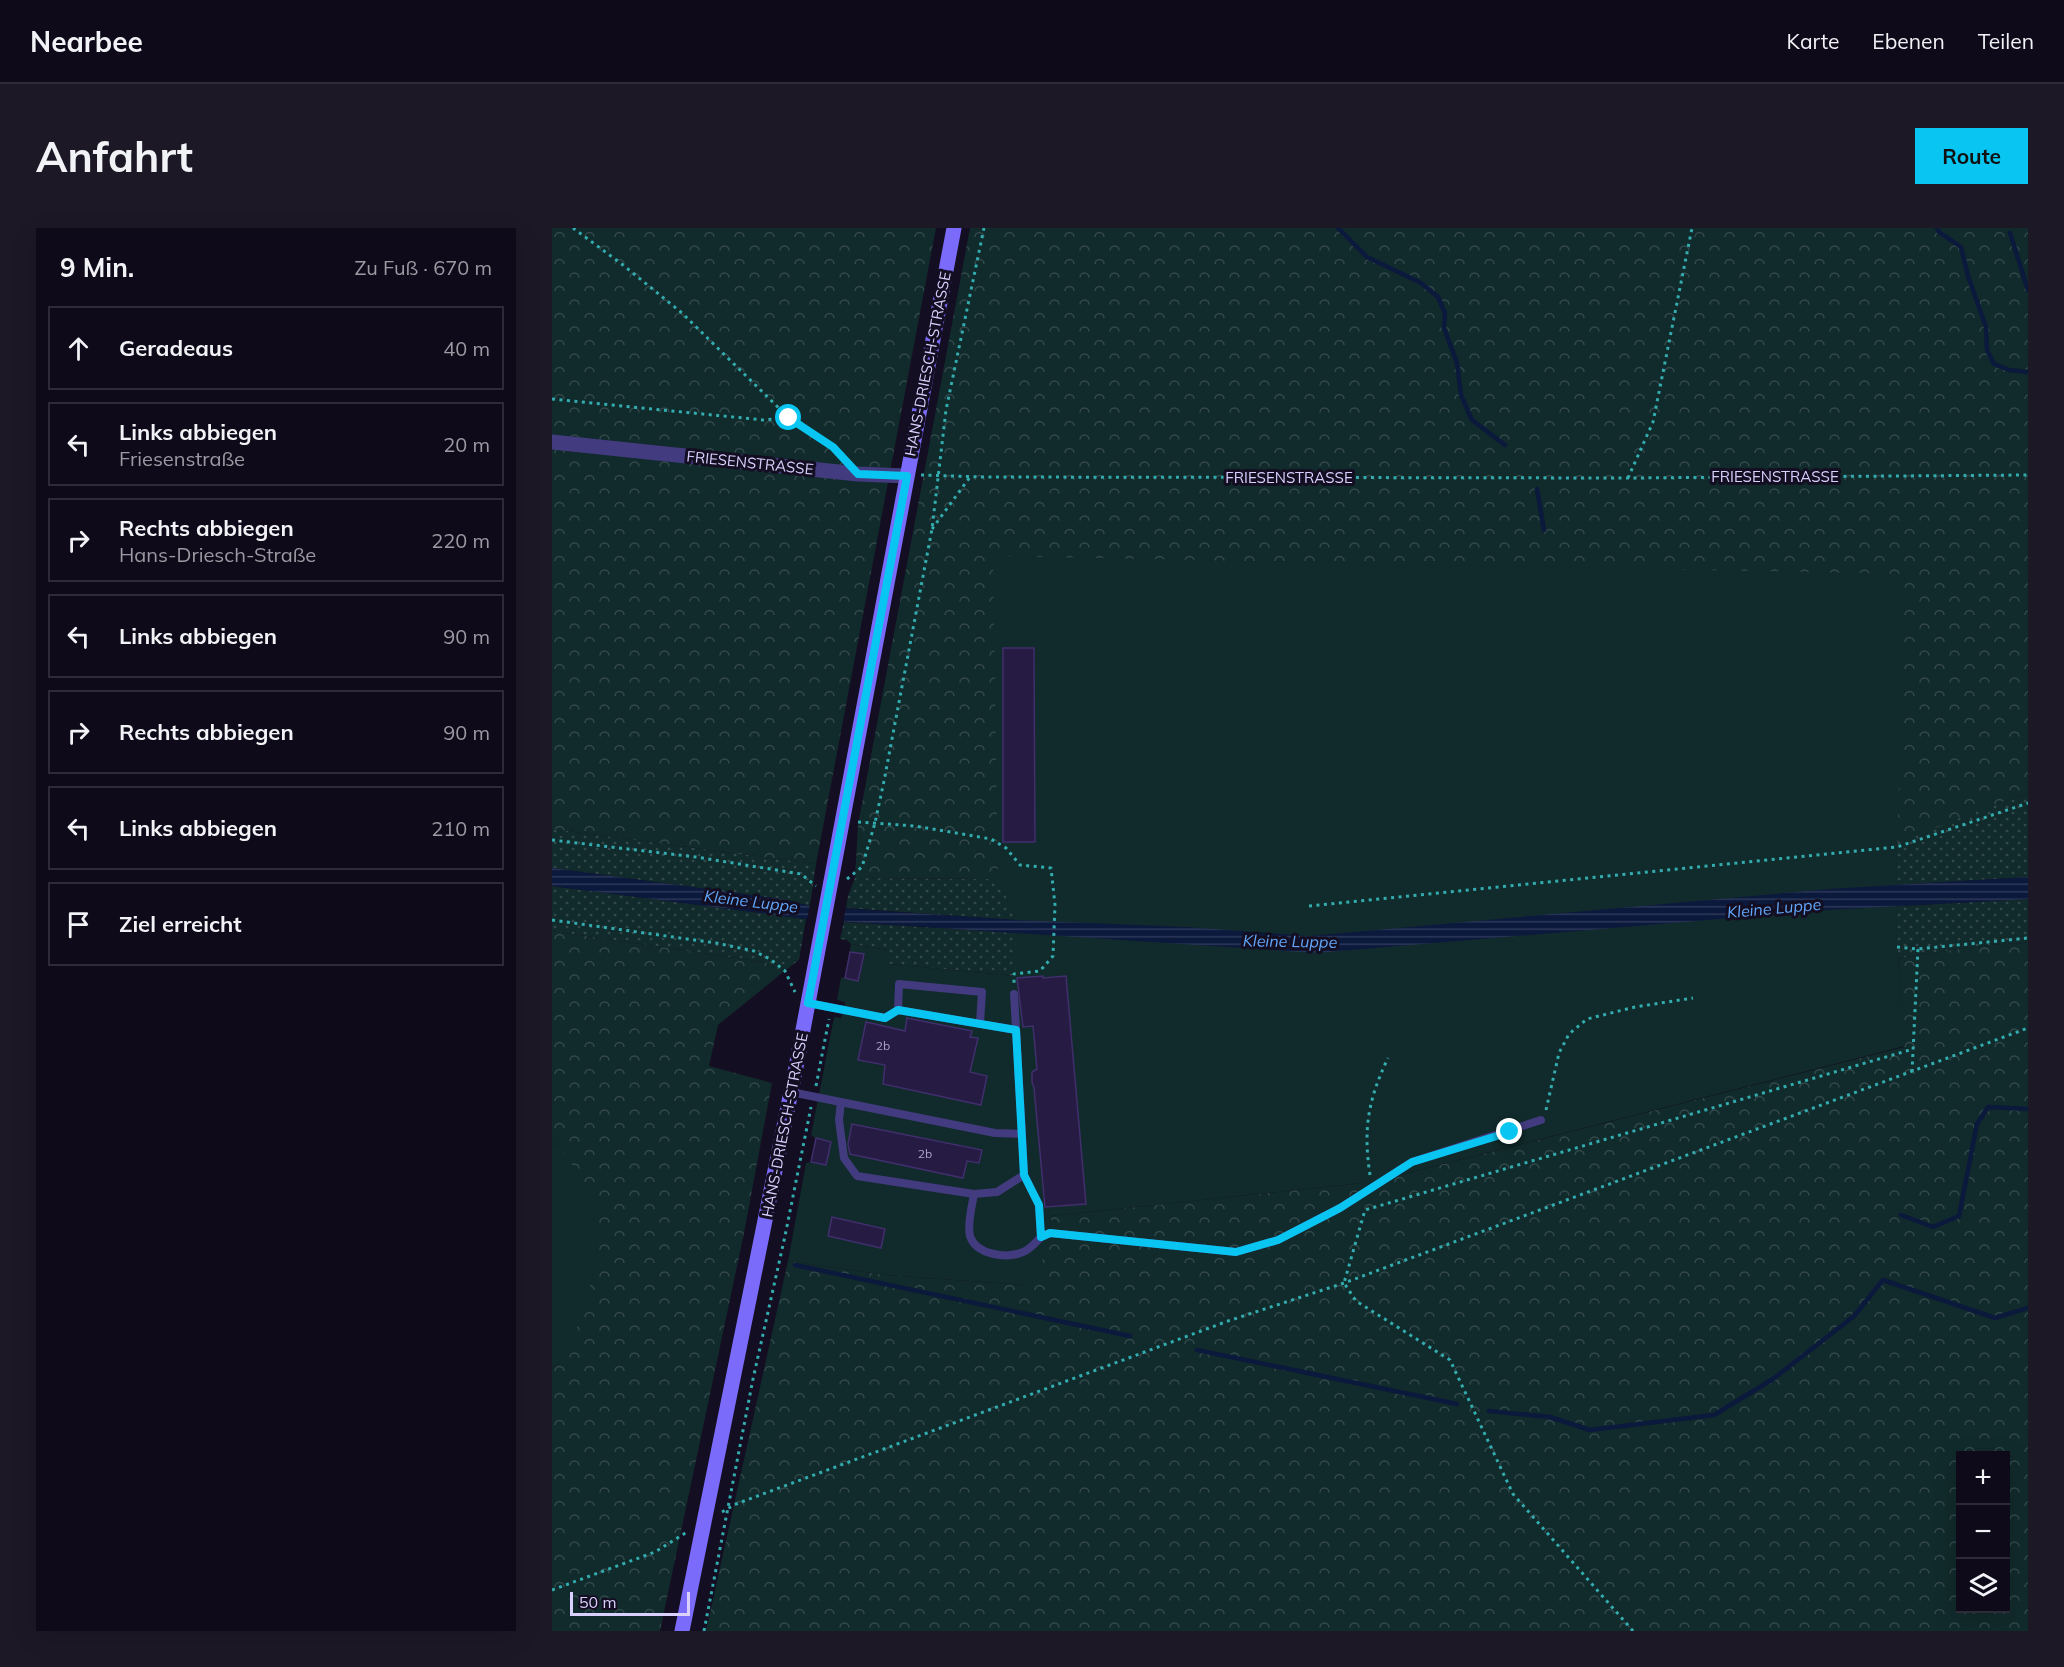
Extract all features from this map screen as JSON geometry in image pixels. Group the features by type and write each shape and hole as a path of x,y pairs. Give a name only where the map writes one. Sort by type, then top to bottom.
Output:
{"main road":[{"name":"HANS-DRIESCH-STRASSE","path":"682,1631 791,1092 954,228"}],"street":[{"name":"FRIESENSTRASSE","path":"552,442 858,474 907,476"}],"lane":[{"path":"898,1010 899,984 982,992 980,1023"},
{"path":"1014,994 1024,1175 1039,1205 1041,1237"},
{"path":"808,1003 885,1018 898,1010 1016,1030"},
{"path":"791,1092 995,1133 1022,1134"},
{"path":"841,1102 839,1120 844,1158 857,1176 974,1194 997,1192 1024,1175"},
{"path":"974,1194 969,1233 974,1244 982,1250 997,1255 1021,1253 1030,1249 1041,1237 1050,1233 1236,1252 1278,1240 1340,1208 1412,1162 1541,1120"}],"path":[{"path":"573,228 681,314 789,418 833,447 858,474"},
{"path":"552,840 696,857 801,874 828,895 862,867 875,823 933,529 937,475 946,410 984,228"},
{"path":"1628,478 1653,422 1692,228"},
{"path":"552,399 763,420 789,418"},
{"name":"FRIESENSTRASSE","path":"907,476 1628,478 2028,475"},
{"path":"933,529 970,477"},
{"path":"1309,906 1897,848 2028,803"},
{"path":"841,822 915,826 991,839 1006,848 1020,865 1051,868 1055,905 1053,956 1040,971 1014,974 1014,994"},
{"path":"552,920 716,943 754,951 770,959 785,971 792,989 808,1003"},
{"path":"1897,947 1918,949 2028,938"},
{"path":"1912,1072 1918,949"},
{"path":"1541,1120 1548,1104 1559,1053 1569,1034 1587,1019 1635,1007 1693,998"},
{"path":"704,1631 753,1379 785,1236 831,1008"},
{"path":"736,1504 1228,1321 1344,1283 2028,1028"},
{"path":"1634,1631 1513,1494 1450,1360 1356,1301 1344,1283 1365,1210 1912,1049"},
{"path":"1375,1187 1372,1182 1366,1147 1368,1114 1374,1086 1388,1058"},
{"path":"552,1590 655,1552 705,1521"}],"green space":[{"path":"552,228 936,228 816,864 552,829"},
{"path":"970,228 2028,228 2028,794 1996,804 1897,843 998,879 855,878 858,825"},
{"path":"993,556 1905,574 1896,885 1897,947 1905,1046 1372,1182 1051,1216 1050,1233 1036,1283 1024,1285 886,1275 788,1261 806,1163 811,1162 816,1139 811,1135 834,1017 841,1018 845,1002 837,1000 841,977 845,978 851,944 888,950 888,964 1016,976 1016,920 998,879"},
{"path":"2028,794 2028,877 1829,889 1016,920 846,908 855,878 998,879 1996,804"},
{"path":"552,829 816,864 810,906 787,900 552,868"},
{"path":"552,886 806,919 799,960 782,973 770,963 552,931"},
{"path":"2028,899 2028,943 1988,945 1898,958 1828,910"},
{"path":"844,922 1017,933 1016,976 887,964 888,950 851,944 847,940 840,939"},
{"path":"552,931 770,963 782,973 718,1025 709,1066 772,1083 744,1233 660,1631 552,1631 552,1368 559,1363 560,1147 552,1142"},
{"path":"2028,943 2028,1631 706,1631 788,1261 886,1275 1024,1285 1050,1233 1051,1216 1372,1182 1904,1047 1898,958 1988,945"},
{"path":"552,1142 560,1147 594,1197 596,1258 584,1313 559,1363 552,1368"}],"water":[{"name":"Kleine Luppe","path":"552,868 787,900 810,906 1309,936 1829,889 2028,877 2028,899 1828,910 1316,953 806,919 552,886"}],"pier":[{"path":"810,903 846,905 843,925 807,922"}],"building":[{"path":"1003,648 1034,648 1035,842 1003,842"},
{"path":"850,952 864,954 858,981 845,978"},
{"path":"1043,976 1043,978 1066,976 1086,1204 1045,1207 1032,1082 1032,1072 1037,1069 1033,1026 1023,1027 1017,978"},
{"path":"907,1018 972,1031 970,1037 978,1038 970,1072 987,1076 981,1105 883,1084 885,1065 858,1060 866,1022 905,1031"},
{"path":"852,1124 982,1150 979,1163 967,1161 963,1178 850,1154 848,1144"},
{"path":"816,1138 831,1142 826,1165 811,1162"},
{"path":"832,1217 885,1229 881,1248 828,1236"}],"waterway":[{"path":"1338,228 1367,257 1421,283 1438,297 1445,313 1444,328 1457,363 1461,395 1472,420 1505,445"},
{"path":"1937,228 1939,232 1961,247 1968,276 1986,327 1987,350 1994,364 2009,370 2028,372"},
{"path":"2010,233 2028,290"},
{"path":"1537,489 1544,530"},
{"path":"1901,1215 1933,1227 1959,1216 1977,1124 1988,1107 2028,1109"},
{"path":"795,1265 1130,1336"},
{"path":"1489,1411 1550,1417 1590,1430 1714,1415 1773,1379 1854,1316 1883,1280 1995,1318 2028,1308"},
{"path":"1197,1350 1457,1404"}],"route":[{"path":"789,418 833,447 858,474 907,476 808,1003 885,1018 898,1010 1016,1030 1024,1175 1039,1205 1041,1237 1050,1233 1236,1252 1278,1240 1340,1208 1412,1162 1510,1132"}]}
